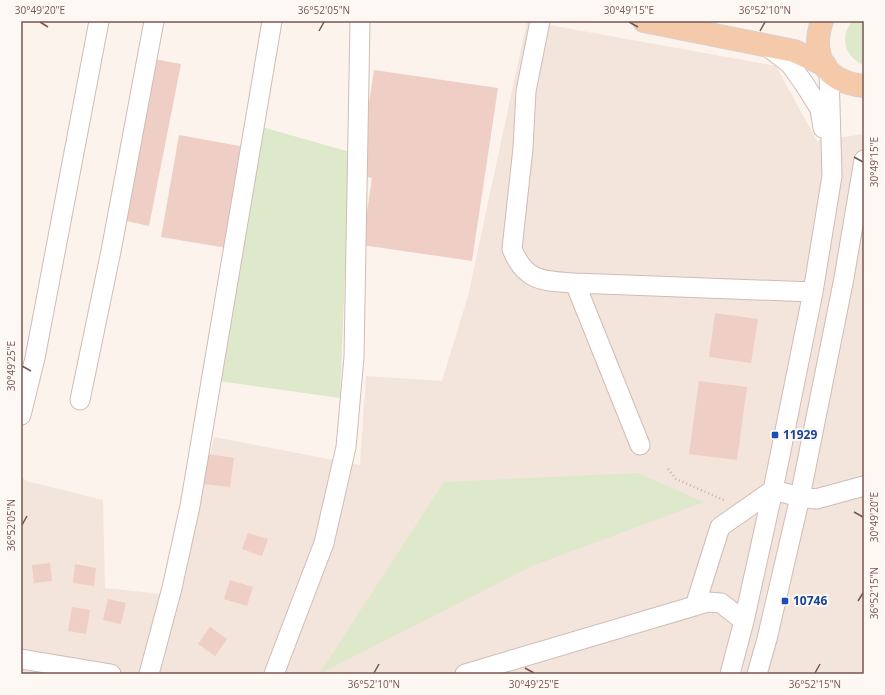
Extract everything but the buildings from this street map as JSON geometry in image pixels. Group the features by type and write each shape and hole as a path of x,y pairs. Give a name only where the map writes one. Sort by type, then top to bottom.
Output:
{"main road":[{"path":"644,21 794,51 827,68"},
{"path":"822,21 818,33 818,47 821,60 839,80 851,85 864,86"}],"street":[{"path":"21,415 35,358 99,21"},
{"path":"80,400 111,251 154,21"},
{"path":"149,674 172,588 190,506 272,21"},
{"path":"274,674 324,543 346,447 354,357 360,21"},
{"path":"540,21 526,91 523,148 512,249 516,261 524,270 534,277 546,281 575,284 812,292"},
{"path":"767,46 790,64 820,109 832,176"},
{"path":"730,674 744,621 773,490 812,292 832,176 827,68"},
{"path":"757,674 767,638 800,497 844,278 864,160"},
{"path":"575,284 640,445"},
{"path":"773,490 800,497 816,499 864,486"},
{"path":"695,606 720,527 773,490"},
{"path":"465,674 708,602 721,603 744,621"},
{"path":"21,659 111,674"}],"path":[{"path":"668,469 676,479 745,510"}],"shaded area":[{"path":"527,21 776,66 817,141 864,134 864,674 21,674 21,476 26,481 103,500 105,588 181,596 214,437 360,465 366,376 442,381 468,296"}],"green space":[{"path":"852,21 864,21 864,65 857,62 852,57 846,46 846,34"},
{"path":"262,127 350,152 340,398 218,381"},
{"path":"638,473 704,502 532,566 319,674 444,482"}],"place":[{"name":"11929","path":"775,435"},
{"name":"10746","path":"785,601"}]}
